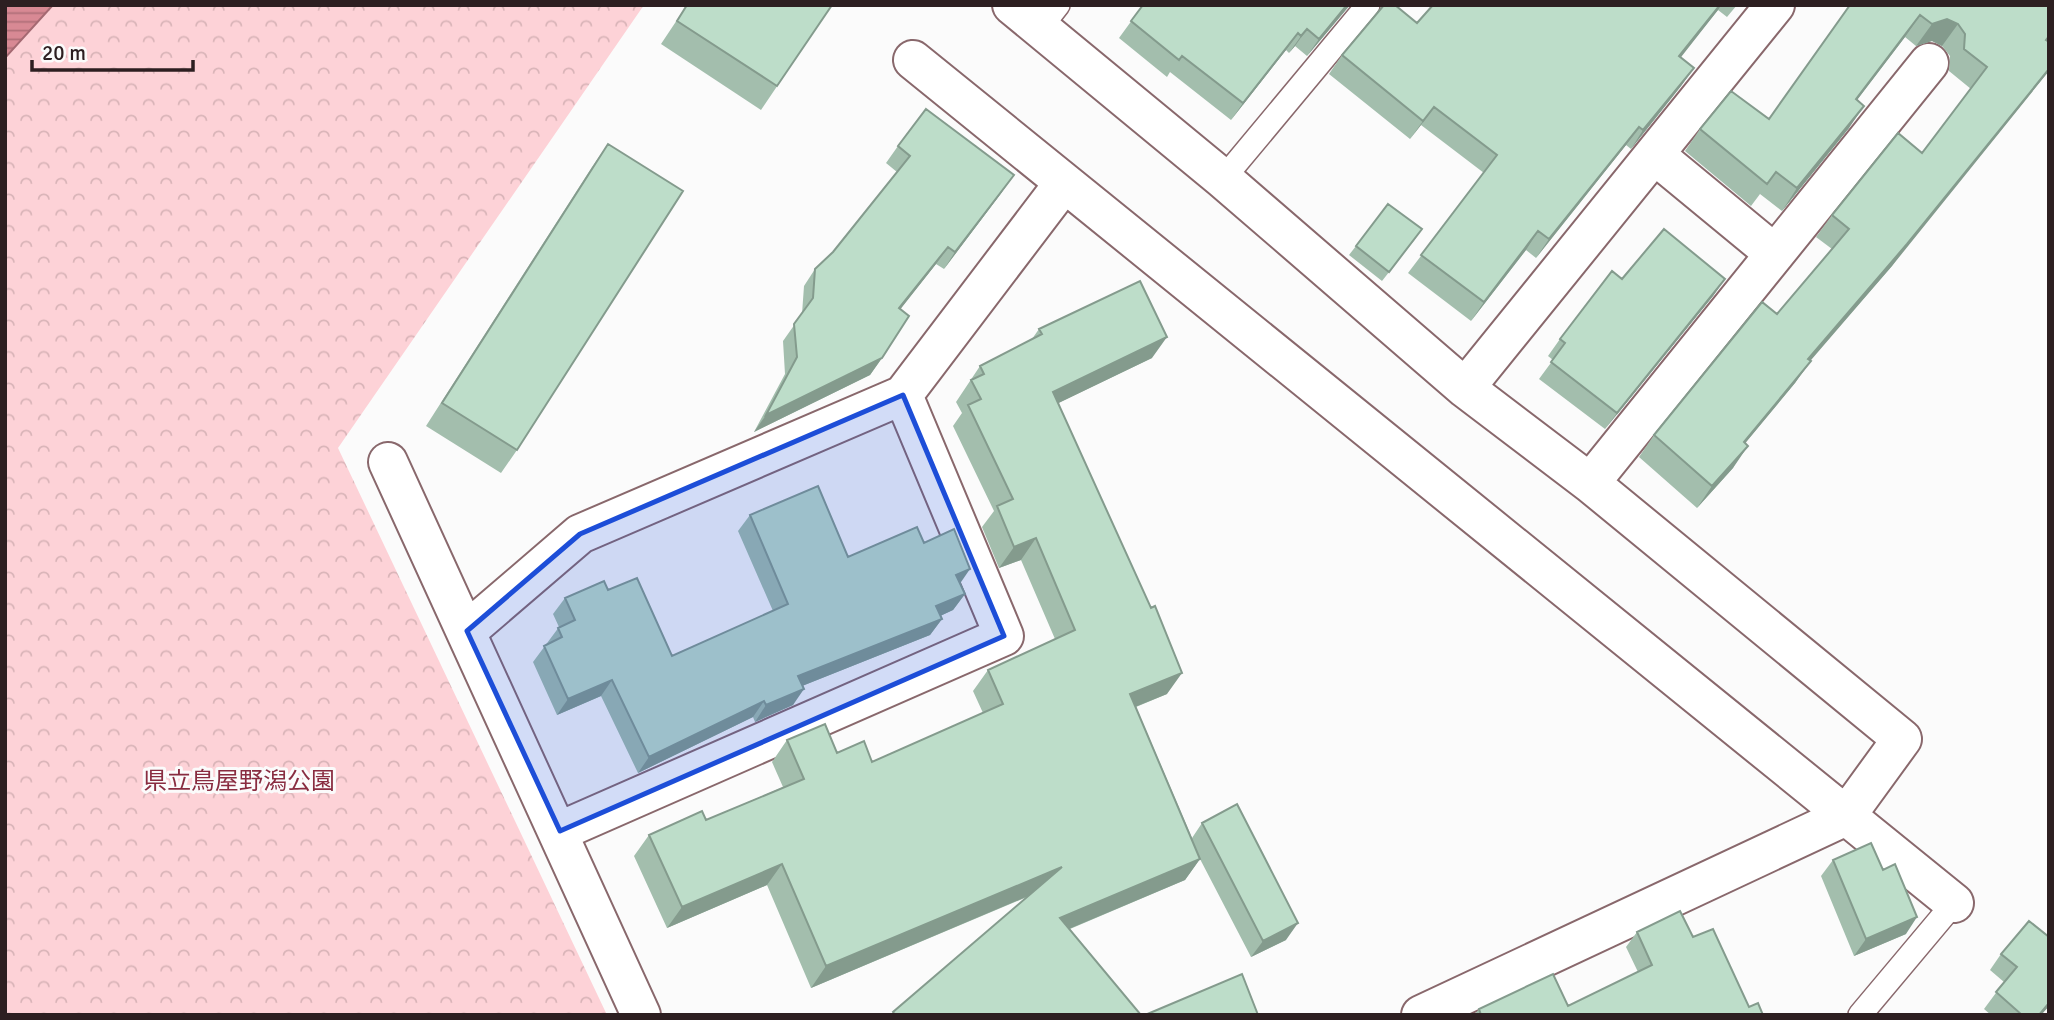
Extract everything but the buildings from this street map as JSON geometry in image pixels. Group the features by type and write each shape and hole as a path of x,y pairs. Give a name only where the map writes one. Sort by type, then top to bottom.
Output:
{"street":[{"path":"1465,388 1775,5"},
{"path":"1036,13 1465,388 1590,483 1902,739 1846,816 1421,1015"},
{"path":"913,60 1954,903"},
{"path":"1590,483 1929,63"},
{"path":"1655,155 1775,254"},
{"path":"467,631 580,534 903,395 1064,183"},
{"path":"559,831 1004,636 903,395"},
{"path":"388,462 641,1015"}],"lane":[{"path":"1223,179 1368,5"},
{"path":"1860,1015 1954,903"}],"highlighted area":[{"path":"903,395 1004,636 560,831 467,631 580,534"}],"green space":[{"name":"県立鳥屋野潟公園","path":"53,5 644,5 338,448 607,1015 5,1015 5,58"}],"shaded area":[{"path":"5,5 53,5 5,58"}]}
